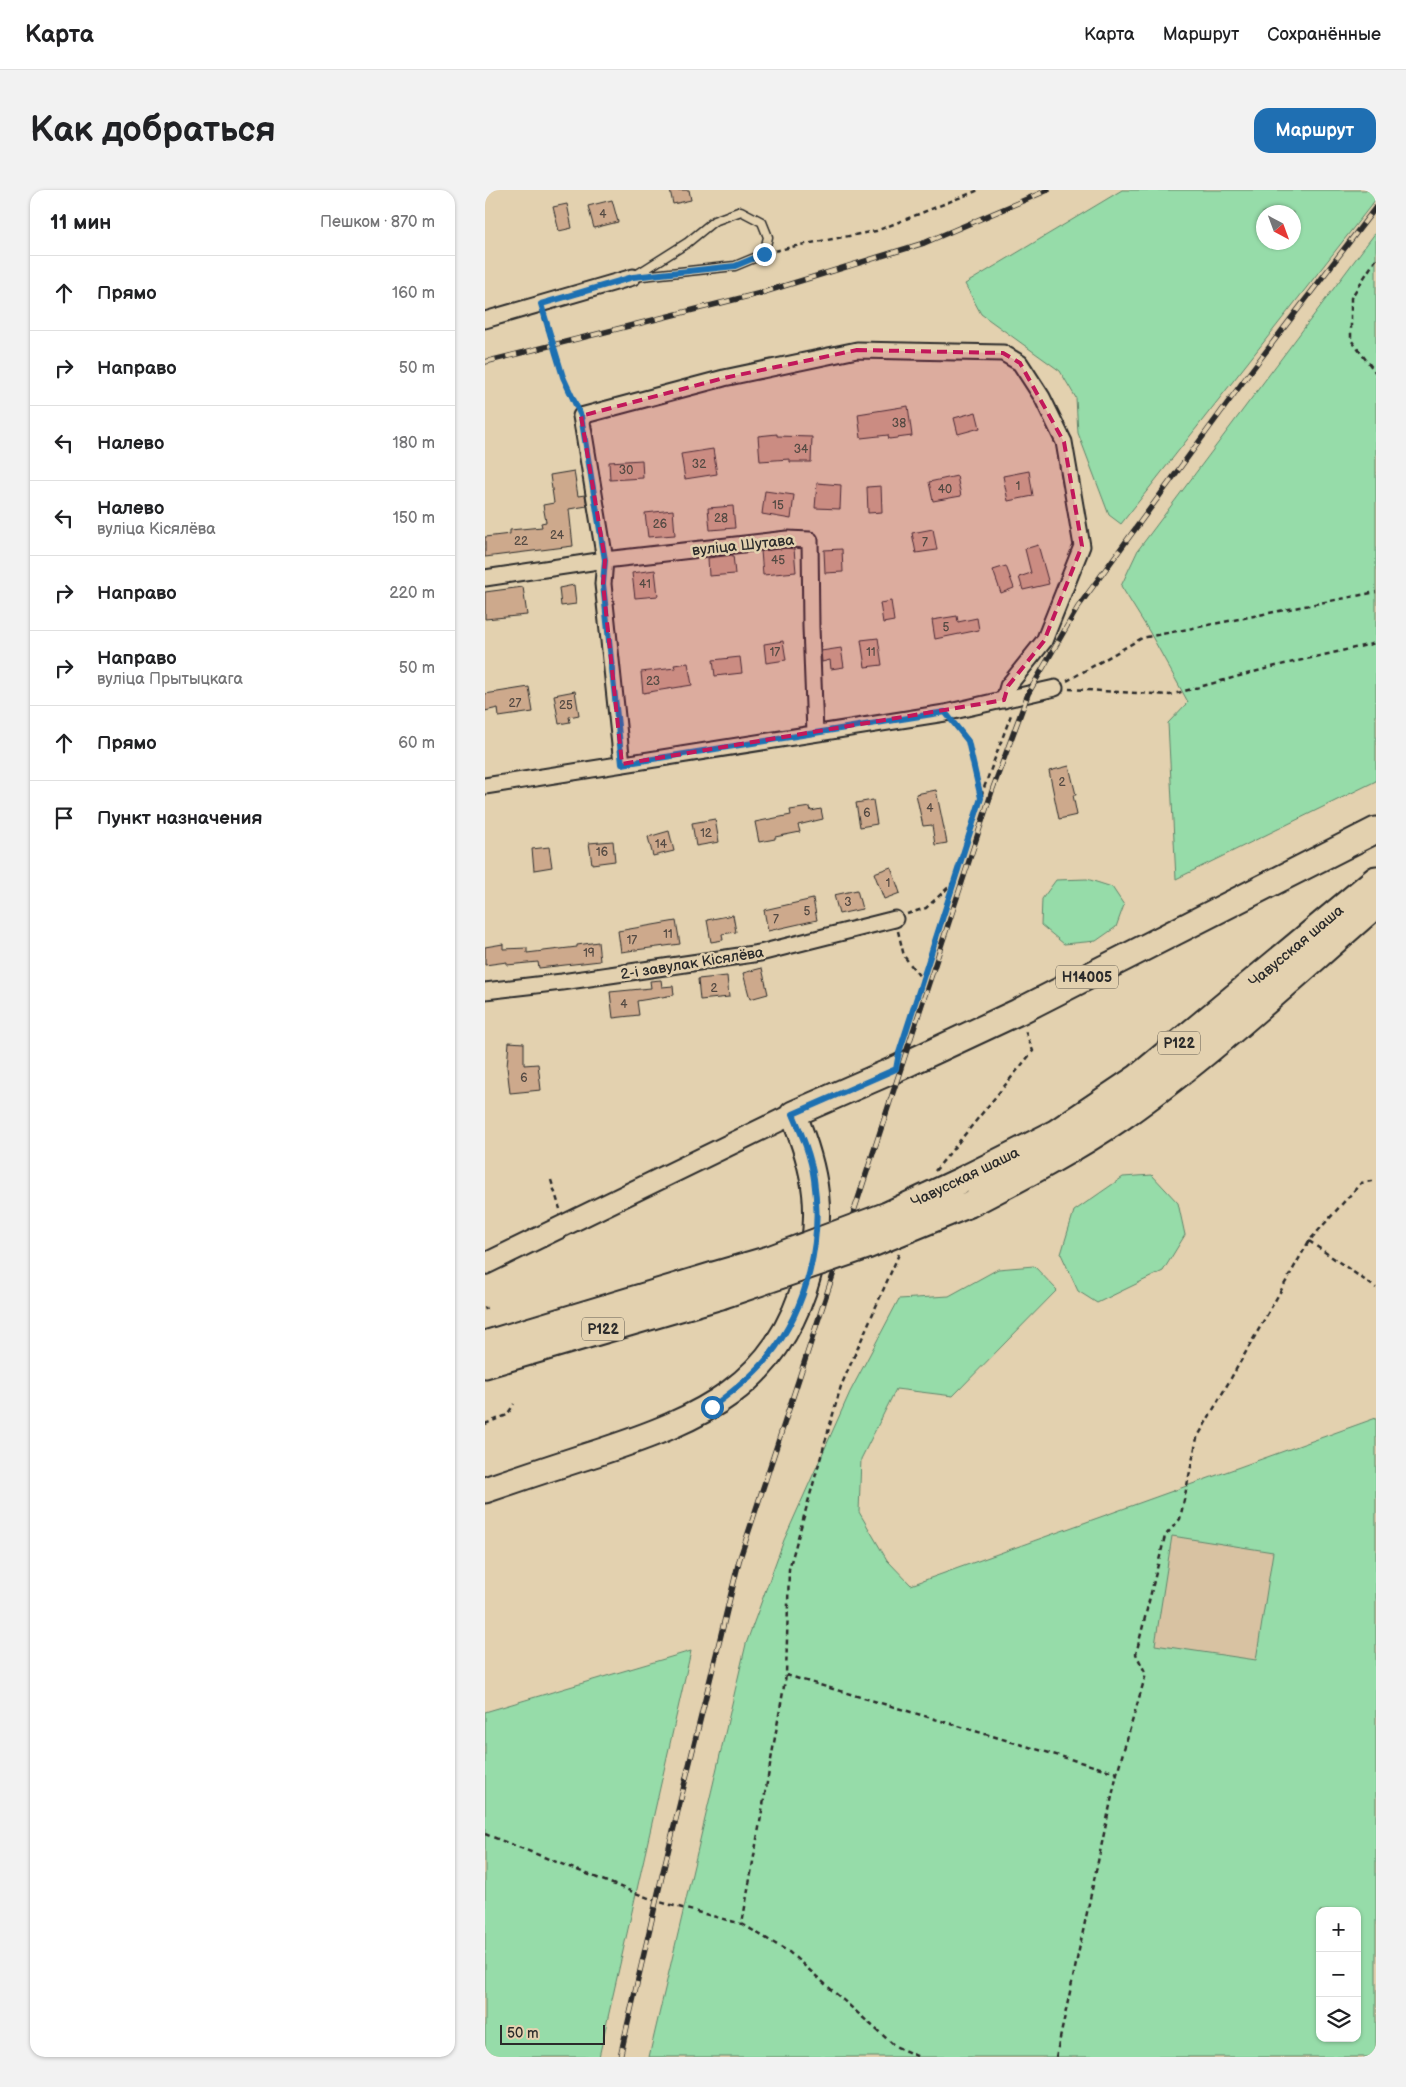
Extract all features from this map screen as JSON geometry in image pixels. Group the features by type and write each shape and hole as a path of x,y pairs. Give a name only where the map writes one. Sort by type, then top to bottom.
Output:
{"main road":[{"name":"Н14005","path":"793,1114 896,1069 1018,1012 1376,830"},
{"name":"Чавусская шаша","path":"485,1365 718,1286 769,1259 887,1215 1055,1133 1138,1077 1376,879"},
{"name":"Чавусская шаша","path":"485,1344 718,1286 867,1246 970,1204 1041,1168 1121,1117 1184,1070 1376,905"},
{"path":"485,1490 676,1426 712,1407 745,1382 769,1356 790,1327 804,1290 815,1250 817,1211 814,1178 807,1145 793,1114"}],"street":[{"path":"485,320 633,277"},
{"path":"622,764 603,584 605,560 581,416 724,378 857,350 1003,353 1020,363 1042,396 1064,442 1082,546 1044,641 1008,686 1011,698"},
{"name":"вуліца Шутава","path":"485,578 605,560 787,539 810,540 815,733"},
{"path":"485,786 945,712 1055,688"},
{"name":"2-і завулак Кісялёва","path":"485,991 562,982 760,953 895,919"},
{"name":"Н14005","path":"485,1264 793,1114"}],"lane":[{"path":"741,211 762,222 768,237 764,254 735,266 633,277 687,243 714,221 741,211"}],"path":[{"path":"764,254 800,245 876,231 979,190"},
{"path":"1376,260 1351,298 1351,340 1376,373"},
{"path":"541,304 563,377 581,416"},
{"path":"1055,688 1142,638 1376,592"},
{"path":"1055,688 1170,696 1276,666 1376,642"},
{"path":"896,1069 899,1053 1011,698"},
{"path":"945,712 968,741 981,798"},
{"path":"923,981 904,956 895,919 926,908 954,882"},
{"path":"935,1171 1033,1051 1018,1012"},
{"path":"551,1180 561,1211"},
{"path":"1055,2057 1117,1773 1146,1674 1136,1654 1165,1536 1180,1519 1197,1438 1309,1241 1361,1183 1376,1180"},
{"path":"1309,1241 1376,1288"},
{"path":"742,1924 786,1675 789,1569 841,1386 900,1252"},
{"path":"485,1424 507,1415 514,1404"},
{"path":"786,1675 1117,1773"},
{"path":"485,1834 656,1901 742,1924 789,1952 895,2046 919,2057"}],"highlighted area":[{"path":"857,350 1003,353 1020,363 1064,442 1082,546 1044,641 1008,686 1004,700 622,764 603,584 605,560 581,416 724,378"}],"shaded area":[{"path":"1172,1536 1273,1551 1256,1660 1155,1645"}],"green space":[{"path":"1122,190 1376,190 1376,199 1121,524 1109,515 1078,433 1076,398 1060,371 981,314 965,284"},
{"path":"1376,232 1376,781 1176,879 1168,723 1188,702 1149,631 1121,586 1138,550"},
{"path":"1087,879 1112,887 1124,905 1116,927 1096,941 1064,944 1041,925 1042,899 1056,880"},
{"path":"1152,1175 1178,1203 1185,1235 1163,1271 1097,1303 1078,1291 1061,1254 1074,1211 1123,1177"},
{"path":"1034,1266 1057,1290 953,1396 896,1389 861,1459 859,1512 887,1560 911,1585 1376,1418 1376,2057 649,2057 746,1644 784,1540 850,1392 899,1299 949,1296 998,1269","holes":["1172,1536 1273,1552 1256,1660 1155,1645"]},
{"path":"691,1651 599,2057 485,2057 485,1712"}],"building":[{"path":"670,190 689,190 691,200 673,204"},
{"path":"612,200 618,222 594,228 588,206"},
{"path":"567,204 572,228 559,231 553,207"},
{"path":"908,406 912,436 889,439 888,435 861,438 858,414"},
{"path":"976,412 980,428 958,434 954,418"},
{"path":"777,434 777,436 812,437 811,462 790,462 790,459 760,461 758,436"},
{"path":"713,449 717,474 685,479 681,454"},
{"path":"642,460 643,478 610,480 609,462"},
{"path":"574,471 578,496 585,495 587,506 569,509 573,546 485,557 485,537 510,534 510,530 542,527 541,523 546,522 543,505 554,503 550,475"},
{"path":"1029,471 1033,496 1008,501 1003,476"},
{"path":"957,476 961,496 933,501 929,482"},
{"path":"817,483 841,485 840,509 815,508"},
{"path":"881,486 882,512 868,513 867,487"},
{"path":"765,491 794,495 791,519 762,514"},
{"path":"733,506 735,528 710,530 708,508"},
{"path":"673,510 675,535 648,537 645,513"},
{"path":"933,529 937,550 916,553 912,533"},
{"path":"1038,545 1049,584 1023,590 1019,577 1031,573 1025,549"},
{"path":"794,549 796,572 763,575 761,551"},
{"path":"842,549 843,572 825,573 824,550"},
{"path":"733,555 735,574 709,576 708,558"},
{"path":"1006,566 1014,588 1001,593 993,570"},
{"path":"655,570 658,596 635,598 632,573"},
{"path":"574,585 576,604 561,606 559,588"},
{"path":"523,587 527,615 485,619 485,592"},
{"path":"891,601 894,621 883,623 880,603"},
{"path":"957,616 958,622 977,618 979,630 935,639 932,620"},
{"path":"878,638 882,665 865,667 861,640"},
{"path":"783,641 786,660 766,663 764,644"},
{"path":"841,648 844,667 831,669 830,660 822,662 821,651"},
{"path":"740,657 742,673 715,676 713,660"},
{"path":"688,663 692,685 643,693 641,672 675,668 674,665"},
{"path":"529,687 533,712 499,717 498,708 485,711 485,694"},
{"path":"575,691 579,715 569,717 570,722 559,724 554,695"},
{"path":"1069,766 1076,795 1073,795 1077,815 1059,819 1049,771"},
{"path":"936,790 947,843 935,845 932,825 923,826 916,794"},
{"path":"873,800 877,824 860,827 856,803"},
{"path":"810,807 811,811 821,809 823,819 798,825 800,832 759,842 755,822 791,815 790,810"},
{"path":"715,819 719,842 696,846 692,823"},
{"path":"669,831 674,851 653,856 648,837"},
{"path":"613,841 615,861 592,864 589,843"},
{"path":"549,847 552,867 534,870 532,849"},
{"path":"891,867 900,893 884,899 874,873"},
{"path":"857,890 862,909 839,914 834,895"},
{"path":"813,899 817,920 768,931 764,910"},
{"path":"733,915 736,932 722,934 723,940 711,942 707,920"},
{"path":"676,921 680,944 621,952 618,931"},
{"path":"598,942 600,961 539,968 538,962 507,965 507,962 485,965 485,947 503,944 503,949 527,948 527,953 577,947 577,945"},
{"path":"762,968 768,994 750,999 743,973"},
{"path":"727,976 729,997 700,1000 698,979"},
{"path":"661,980 662,987 673,986 674,995 637,1001 639,1015 613,1018 610,992 651,988 650,981"},
{"path":"509,1042 524,1043 524,1065 538,1064 541,1090 510,1093 507,1067"}],"railway":[{"path":"485,362 761,293 924,243 1048,190"},
{"path":"620,2057 739,1561 993,788 1028,694 1078,607 1245,379 1376,207"}],"route":[{"path":"712,1407 745,1382 769,1356 790,1327 804,1290 815,1250 817,1211 814,1178 807,1145 793,1114 896,1069 899,1053 981,798 968,741 945,712 622,764 603,584 605,560 581,416 563,377 541,304 633,277 735,266 764,254"}]}
